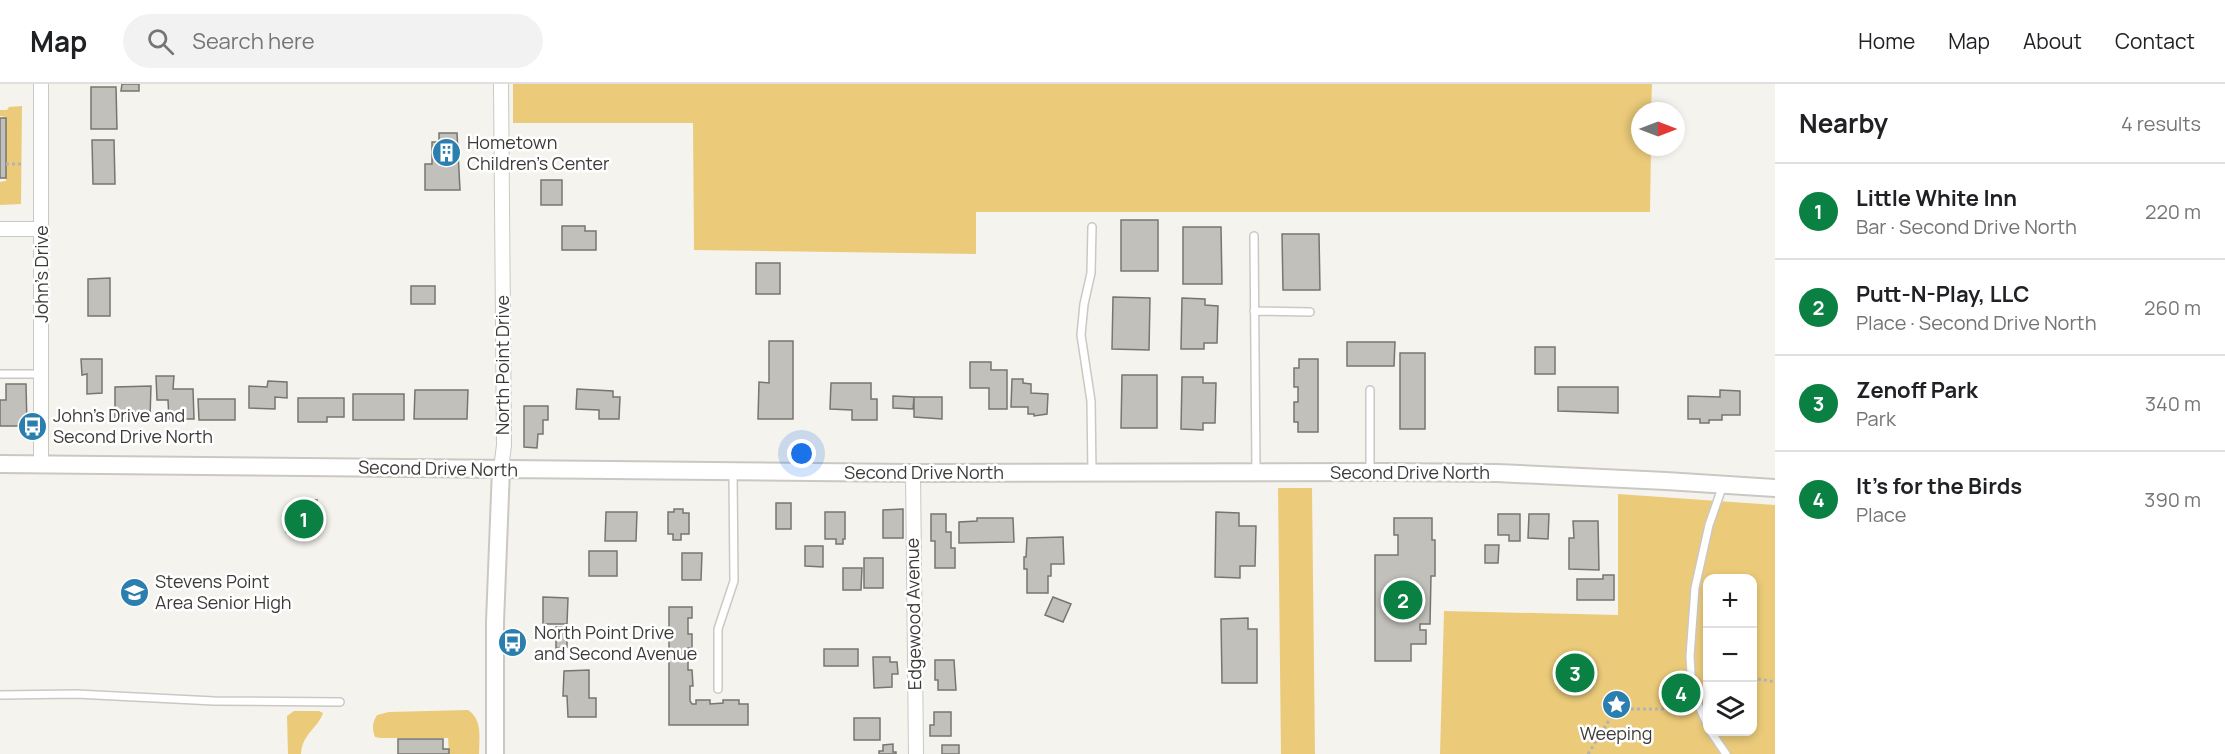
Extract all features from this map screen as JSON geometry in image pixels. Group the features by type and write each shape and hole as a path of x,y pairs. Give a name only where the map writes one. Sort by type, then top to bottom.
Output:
{"street":[{"name":"John's Drive","path":"41,84 41,464"},
{"name":"North Point Drive","path":"495,754 495,622 504,445 501,84"},
{"path":"0,229 42,229"},
{"name":"Second Drive North","path":"0,464 733,472 1370,472 1497,474 1775,488"},
{"name":"Edgewood Avenue","path":"913,473 916,754"}],"lane":[{"path":"1092,227 1091,273 1084,304 1081,335 1091,401 1092,473"},
{"path":"1254,236 1256,472"},
{"path":"1254,311 1310,312"},
{"path":"0,374 42,374"},
{"path":"1370,390 1370,472"},
{"path":"718,689 718,629 734,581 733,472"},
{"path":"1703,716 1692,691 1690,656 1695,588 1709,525 1723,485"},
{"path":"0,695 76,693 214,701 340,702"},
{"path":"1714,736 1726,754"}],"path":[{"path":"6,164 23,164"},
{"path":"1757,679 1775,681"},
{"path":"1588,754 1611,717 1623,709 1683,708 1695,697"}],"shaded area":[{"path":"513,84 1652,84 1651,102 1631,102 1631,156 1651,156 1650,212 976,212 976,254 694,250 693,123 513,123"},
{"path":"22,106 21,204 0,205 0,182 6,181 6,117 0,116 0,110"},
{"path":"1278,488 1312,488 1315,754 1281,754"},
{"path":"1618,494 1775,505 1775,754 1440,754 1444,611 1618,615"},
{"path":"468,710 478,724 479,754 449,754 448,738 381,738 375,737 374,734 373,723 377,715 389,712"},
{"path":"294,711 323,713 304,741 301,754 288,754 287,716"}],"building":[{"path":"122,84 139,84 139,91 121,91"},
{"path":"91,87 116,87 117,129 91,129"},
{"path":"0,118 6,118 6,178 0,178"},
{"name":"Hometown Children's Center","path":"439,133 457,133 460,190 425,190 425,164 432,164 432,142 439,142"},
{"path":"92,140 114,140 115,184 93,184"},
{"path":"541,180 562,180 562,205 541,205"},
{"path":"1121,220 1158,220 1158,271 1121,271"},
{"path":"562,226 585,226 585,231 596,231 596,250 562,250"},
{"path":"1183,227 1221,227 1222,284 1183,284"},
{"path":"1282,234 1319,234 1320,290 1283,290"},
{"path":"756,263 780,263 780,294 756,294"},
{"path":"110,278 110,316 88,316 88,279"},
{"path":"411,286 435,286 435,304 411,304"},
{"path":"1113,297 1150,298 1149,350 1112,349"},
{"path":"1182,298 1205,299 1205,305 1218,306 1217,343 1204,343 1204,349 1181,349"},
{"path":"769,341 793,341 793,419 758,419 759,382 769,383"},
{"path":"1347,342 1395,342 1394,366 1347,366"},
{"path":"1535,347 1555,347 1555,374 1535,374"},
{"path":"1400,353 1425,353 1425,429 1400,429"},
{"path":"81,359 102,359 102,393 87,394 87,374 82,375"},
{"path":"1299,359 1318,359 1318,432 1298,432 1298,422 1294,422 1294,402 1298,402 1298,387 1294,387 1294,368 1299,368"},
{"path":"970,362 991,362 991,370 1007,370 1007,409 989,409 989,388 970,388"},
{"path":"1122,375 1157,375 1157,428 1121,428"},
{"path":"156,376 174,376 173,389 193,389 194,419 169,419 168,400 157,400"},
{"path":"1182,377 1203,377 1203,383 1216,383 1215,423 1203,423 1203,430 1181,429"},
{"path":"1012,379 1023,379 1023,383 1031,384 1031,393 1048,394 1047,414 1034,416 1034,414 1028,414 1028,407 1011,407"},
{"path":"268,381 287,382 287,398 275,397 275,409 249,408 249,386 267,387"},
{"path":"831,383 871,383 871,399 877,399 877,420 852,420 852,410 830,409"},
{"path":"6,384 26,384 27,426 0,426 0,400 6,400"},
{"path":"151,386 150,418 115,419 115,387"},
{"path":"1558,387 1618,387 1618,413 1558,411"},
{"path":"577,389 613,391 613,397 620,397 619,419 599,419 599,410 576,409"},
{"path":"415,390 468,390 467,419 414,419"},
{"path":"1720,390 1740,391 1740,415 1722,415 1722,420 1709,420 1709,423 1700,423 1700,419 1688,419 1688,396 1720,397"},
{"path":"353,394 404,394 404,420 353,420"},
{"path":"893,396 914,397 913,409 893,408"},
{"path":"914,397 942,397 942,419 914,417"},
{"path":"298,398 344,398 344,417 327,417 327,422 298,422"},
{"path":"198,399 235,399 235,420 199,420"},
{"path":"524,406 548,406 548,420 543,420 543,434 538,434 537,448 524,447"},
{"path":"308,500 317,500 316,507 322,512 322,525 316,525 316,532 286,532 286,510 308,511"},
{"path":"776,503 791,503 791,529 776,529"},
{"path":"674,509 683,509 683,513 689,513 689,534 681,534 681,540 673,540 673,534 668,534 668,512 674,512"},
{"path":"903,509 903,538 883,538 883,510"},
{"path":"606,512 637,512 636,541 605,541"},
{"path":"825,512 845,512 843,544 836,544 836,539 825,539"},
{"path":"1216,512 1239,513 1239,526 1256,526 1255,566 1240,566 1240,578 1215,577"},
{"path":"931,514 946,514 946,532 951,532 951,548 955,548 955,568 935,568 935,541 931,541"},
{"path":"1498,514 1520,514 1520,541 1509,541 1509,535 1498,535"},
{"path":"1529,514 1549,514 1548,539 1528,538"},
{"path":"977,518 1013,518 1014,542 959,543 959,522 977,521"},
{"path":"1394,518 1432,518 1432,540 1435,540 1435,576 1431,576 1430,624 1420,624 1420,630 1426,630 1426,644 1411,644 1411,661 1375,661 1375,555 1398,555 1398,535 1394,535"},
{"path":"1573,521 1598,521 1599,570 1569,569 1569,538 1574,538"},
{"path":"1063,537 1064,564 1051,564 1048,593 1027,593 1027,569 1024,569 1024,557 1026,557 1027,538"},
{"path":"1485,545 1499,545 1498,563 1485,563"},
{"path":"805,546 823,546 823,567 805,566"},
{"path":"589,551 617,551 617,576 589,576"},
{"path":"682,553 702,553 701,580 682,580"},
{"path":"864,558 883,558 883,588 864,588"},
{"path":"843,568 862,568 861,590 843,590"},
{"path":"1603,575 1614,575 1614,600 1577,600 1577,579 1603,579"},
{"path":"543,597 568,598 567,624 543,624"},
{"path":"1053,597 1071,604 1063,622 1045,615"},
{"path":"669,607 692,607 692,618 688,618 688,634 692,634 692,648 688,648 688,670 692,670 693,686 690,686 690,701 692,704 696,704 696,700 710,700 710,704 723,703 723,700 739,700 739,704 748,704 748,725 669,725"},
{"path":"1248,618 1248,629 1257,629 1257,683 1222,683 1221,619"},
{"path":"556,627 567,627 567,647 556,648"},
{"path":"824,649 858,649 858,666 824,666"},
{"path":"873,657 890,657 890,662 897,662 898,674 892,674 892,687 874,688"},
{"path":"935,660 954,660 956,690 938,690 938,680 935,680"},
{"path":"589,670 589,698 596,698 596,717 568,717 567,696 563,696 564,671"},
{"path":"934,712 951,712 951,736 930,736 930,725 934,725"},
{"path":"854,718 880,718 880,740 854,740"},
{"path":"398,739 443,739 443,749 449,749 449,754 398,754"},
{"path":"893,744 893,752 896,754 879,754 879,751 883,751 883,745"},
{"path":"942,745 959,745 959,754 942,754"}],"place":[{"name":"Hometown Children's Center","path":"446,153"},
{"name":"John’s Drive and Second Drive North","path":"32,426"},
{"name":"Little White Inn","path":"304,519"},
{"name":"Stevens Point Area Senior High","path":"134,592"},
{"name":"Putt-N-Play, LLC","path":"1403,600"},
{"name":"North Point Drive and Second Avenue","path":"513,643"},
{"name":"Zenoff Park","path":"1575,673"},
{"name":"It's for the Birds","path":"1681,693"},
{"name":"Weeping","path":"1616,705"}]}
